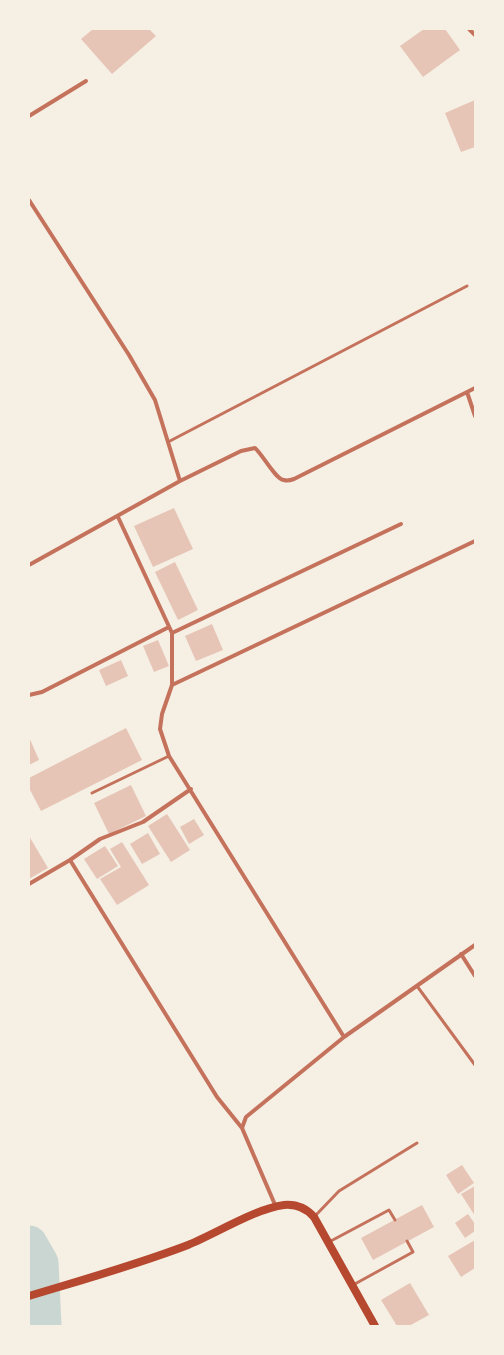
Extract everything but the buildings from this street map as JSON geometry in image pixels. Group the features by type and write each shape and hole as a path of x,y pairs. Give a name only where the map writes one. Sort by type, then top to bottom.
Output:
{"main road":[{"path":"29,1296 155,1257 276,1207 284,1205 298,1206 308,1211 314,1217 375,1326"}],"street":[{"path":"469,29 475,35"},
{"path":"29,116 86,81"},
{"path":"29,200 129,355 151,393 180,481"},
{"path":"29,565 118,517 180,481 241,451 255,448 263,455 277,477 284,480 294,479 475,388"},
{"path":"467,392 475,416"},
{"path":"118,517 172,633 172,685 162,714 160,729 169,756 344,1037"},
{"path":"172,633 401,524"},
{"path":"172,685 475,541"},
{"path":"29,695 42,692 170,627"},
{"path":"29,884 100,840 143,822 191,790"},
{"path":"70,860 217,1097 242,1128 276,1207"},
{"path":"242,1128 246,1117 344,1037 475,945"},
{"path":"462,954 475,976"}],"lane":[{"path":"168,442 467,286"},
{"path":"92,793 169,756"},
{"path":"417,986 475,1065"},
{"path":"314,1217 339,1191 417,1143"},
{"path":"329,1242 389,1210 395,1220"},
{"path":"353,1286 413,1252 407,1241"}],"waterway":[{"path":"29,1244 40,1263 43,1326"}]}
